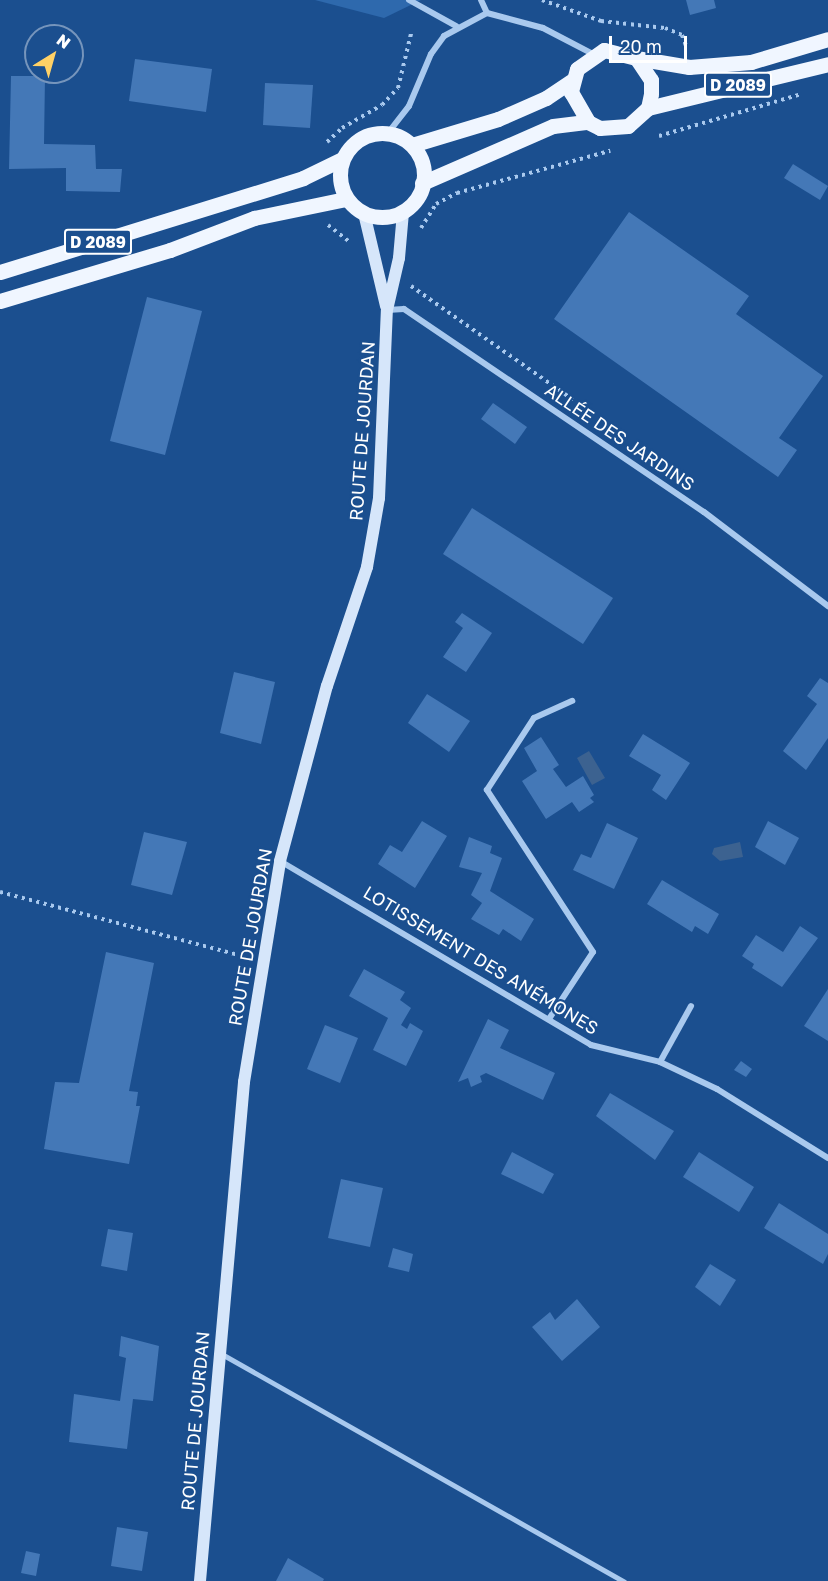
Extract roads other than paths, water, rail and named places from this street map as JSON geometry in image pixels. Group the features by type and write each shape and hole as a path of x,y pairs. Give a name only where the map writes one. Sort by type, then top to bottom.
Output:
{"main road":[{"name":"D 2089","path":"636,58 689,68 751,62 828,39"},
{"path":"412,145 498,119 546,98 573,80 593,54 615,50 636,58 651,80 648,108 628,126 600,128 588,122 574,103 573,80"},
{"name":"D 2089","path":"648,108 828,64"},
{"path":"422,183 554,126 588,122"},
{"path":"388,133 412,145 424,169 419,196 403,212 388,218 364,213 346,199 341,186 342,159 361,138 388,133"},
{"name":"D 2089","path":"0,272 303,178 342,159"},
{"name":"D 2089","path":"0,302 170,250 254,218 346,199"}],"street":[{"path":"409,0 456,26"},
{"path":"481,0 487,13"},
{"path":"388,133 409,106 431,54 456,26 487,13 543,28 593,54"},
{"name":"ROUTE DE JOURDAN","path":"200,1581 244,1082 280,861 327,686 367,567 379,498 387,310 403,212"},
{"name":"ROUTE DE JOURDAN","path":"364,213 387,310"},
{"name":"ALLÉE DES JARDINS","path":"387,310 404,309 704,512 828,606"},
{"path":"549,1019 592,952 487,790 534,718 572,700"},
{"name":"LOTISSEMENT DES ANÉMONES","path":"280,861 591,1045 660,1062 717,1089 828,1158"},
{"path":"660,1062 691,1006"}],"lane":[{"path":"220,1352 624,1581"}]}
